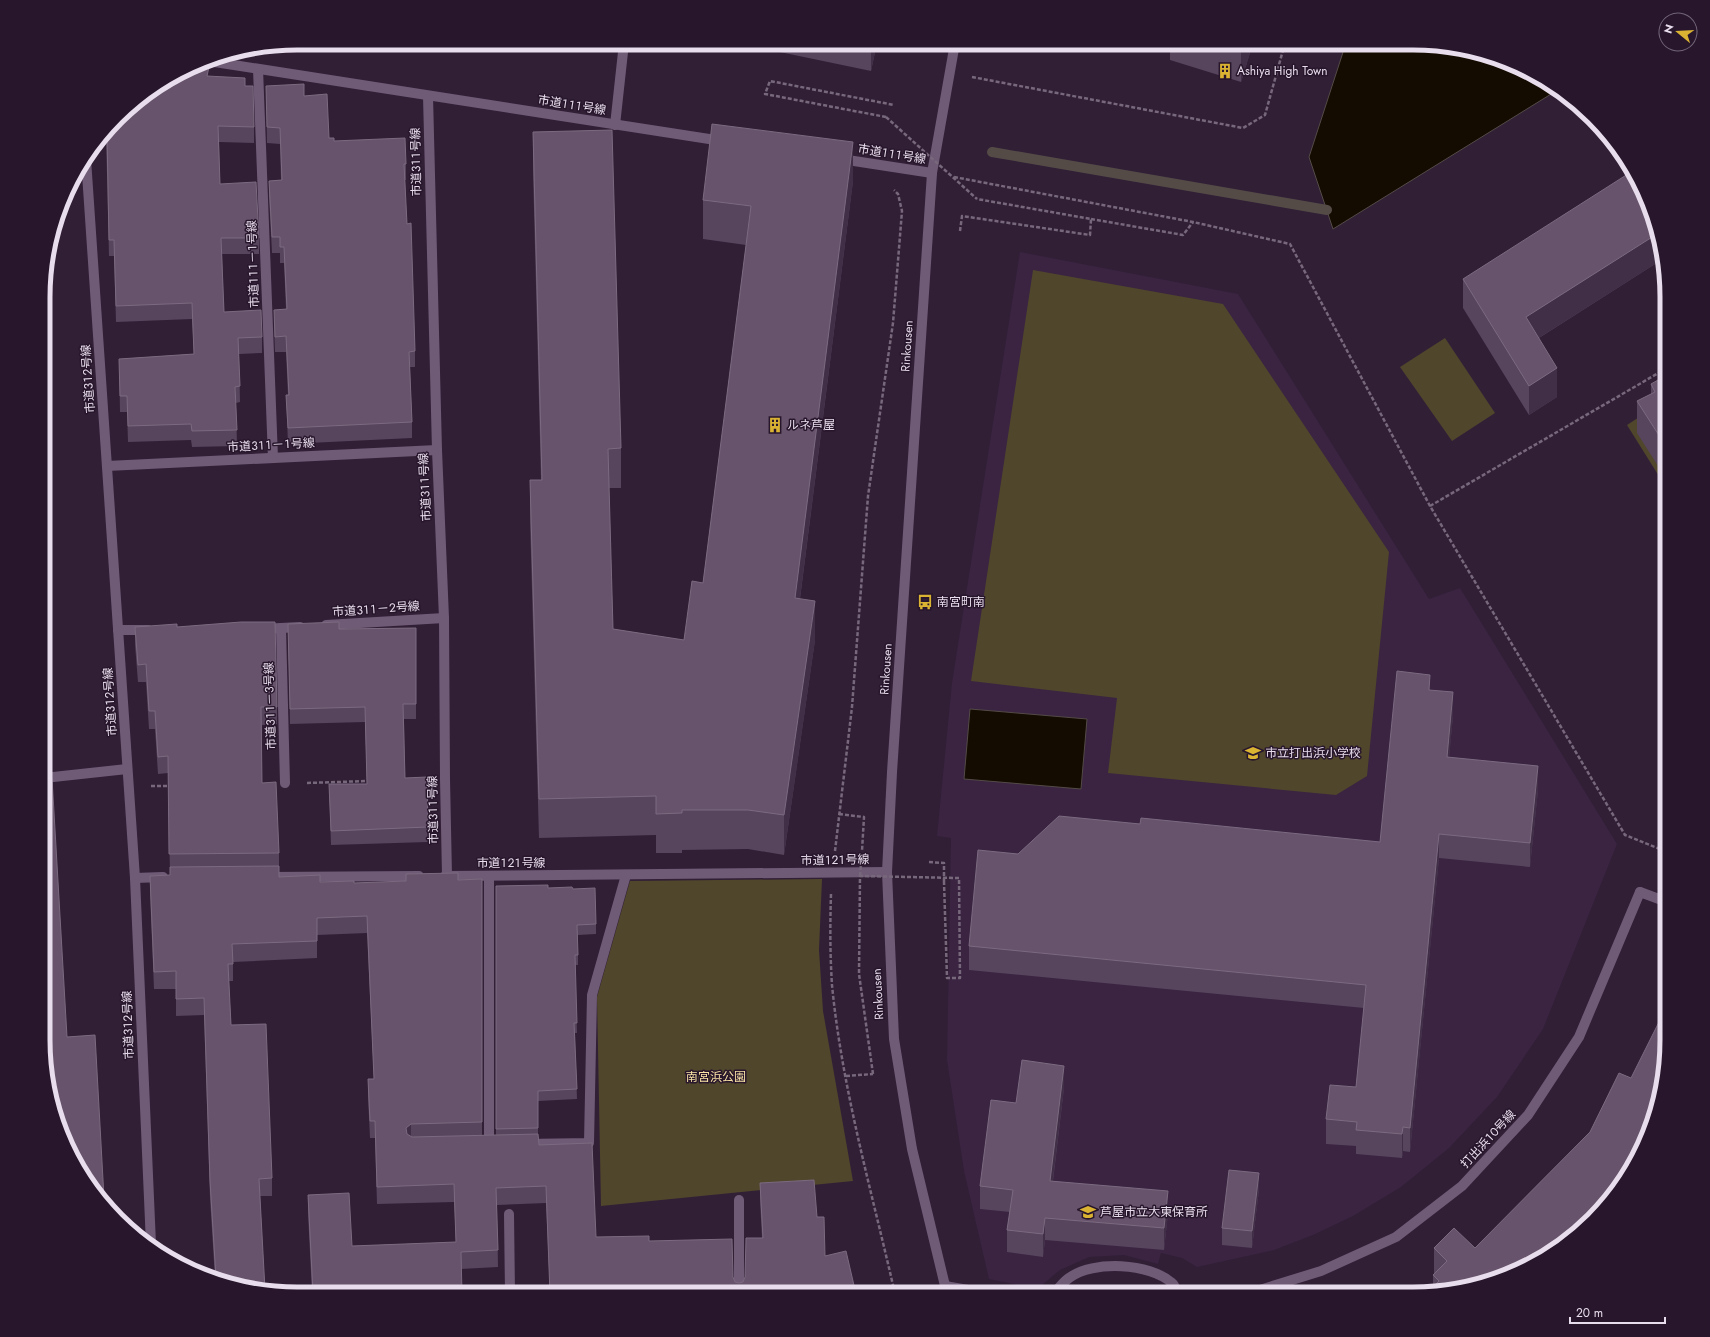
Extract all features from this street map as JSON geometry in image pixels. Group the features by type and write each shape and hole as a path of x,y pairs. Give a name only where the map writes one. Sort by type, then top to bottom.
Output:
{"street":[{"path":"614,125 623,50"},
{"name":"Rinkousen","path":"945,1287 912,1149 894,1039 887,872 893,756 932,173 954,50"},
{"name":"市道１１１号線","path":"219,63 729,142"},
{"name":"市道１１１－１号線","path":"258,69 273,458"},
{"name":"市道３１１号線","path":"428,96 437,450 444,618 447,876"},
{"name":"市道１１１号線","path":"828,158 932,173"},
{"name":"市道３１２号線","path":"87,168 135,878 151,1239"},
{"name":"市道３１１－１号線","path":"107,466 437,450"},
{"name":"市道３１１－２号線","path":"250,629 444,618"},
{"name":"市道３１１－３号線","path":"281,628 285,783"},
{"path":"118,630 157,630"},
{"path":"50,777 127,769"},
{"name":"市道１２１号線","path":"260,877 626,876 887,872"},
{"path":"489,876 489,1145"},
{"path":"512,1145 589,1143 592,995 626,876"},
{"path":"135,878 174,877"},
{"name":"打出浜１０号線","path":"1270,1287 1321,1271 1396,1237 1462,1186 1528,1115 1579,1037 1640,892 1660,899"},
{"path":"739,1200 739,1287"},
{"path":"509,1214 510,1287"},
{"path":"1060,1287 1069,1277 1092,1269 1124,1265 1154,1272 1173,1283 1174,1287"}],"path":[{"path":"950,73 1242,128 1265,115 1284,50"},
{"path":"894,105 770,81 765,94 886,117 977,199 1183,236 1193,222"},
{"path":"932,173 1193,222 1290,244 1430,506 1625,835 1660,849"},
{"path":"891,188 898,194 902,211 893,323 868,496 852,707 832,873 830,930 832,985 846,1076 893,1287"},
{"path":"960,231 962,216 1090,235 1091,219"},
{"path":"1430,506 1660,372"},
{"path":"839,814 864,817 860,876 859,974 873,1074 846,1076"},
{"path":"860,876 959,878 960,978 947,978 944,882 944,863 929,862"}],"shaded area":[{"path":"1344,50 1413,50 1445,52 1477,58 1522,76 1552,93 1333,229 1309,157"},
{"name":"市立打出浜小学校","path":"1020,252 1238,294 1429,599 1460,588 1617,844 1543,1029 1497,1097 1449,1148 1401,1187 1353,1216 1313,1235 1274,1250 1197,1267 1182,1258 1161,1253 1158,1264 1124,1255 1089,1257 1060,1270 1039,1287 1027,1287 989,1279 964,1171 947,1060 951,838 937,836 952,683"},
{"path":"970,709 1087,719 1081,789 964,779"}],"green space":[{"path":"1033,270 1223,304 1389,552 1367,776 1336,795 1108,773 1117,698 971,681"},
{"path":"1445,338 1495,413 1452,441 1400,367"},
{"path":"1660,404 1660,478 1627,425"},
{"name":"南宮浜公園","path":"822,879 819,950 823,1011 853,1181 601,1206 597,997 630,881"}],"building":[{"path":"209,67 207,76 245,78 245,86 253,86 254,127 218,126 220,184 256,182 259,238 221,238 224,312 261,310 262,337 238,338 240,386 235,387 237,430 192,431 191,424 128,426 127,396 120,396 119,359 194,354 192,303 116,306 114,240 109,240 107,139 111,134 134,111 147,101 174,83 203,69"},
{"path":"304,84 304,96 327,94 329,138 334,138 334,141 405,138 406,164 404,164 407,224 411,223 415,351 409,352 412,422 288,428 286,395 289,395 286,336 275,337 274,310 287,309 284,247 280,247 280,237 272,237 269,181 282,180 280,128 267,127 266,86"},
{"path":"712,124 853,142 795,598 815,601 784,815 748,810 682,810 682,813 656,814 656,796 539,799 530,480 542,480 533,132 612,130 621,448 608,449 613,629 684,640 692,581 703,583 751,206 703,200"},
{"path":"1627,174 1641,203 1653,237 1526,317 1557,368 1529,386 1463,279"},
{"path":"1660,379 1660,437 1637,401 1655,392 1651,384"},
{"path":"241,622 275,622 277,707 261,707 262,783 276,782 279,853 169,854 168,756 158,757 155,711 149,711 146,664 138,665 135,627 177,624 177,627"},
{"path":"339,622 339,629 416,628 416,704 403,704 405,778 427,777 428,827 331,831 329,784 367,784 365,707 290,709 288,624"},
{"path":"1397,671 1430,675 1429,690 1453,692 1447,757 1538,766 1530,843 1439,834 1410,1128 1403,1127 1402,1134 1356,1130 1357,1122 1326,1119 1330,1085 1356,1087 1366,985 969,946 978,850 1018,854 1059,816 1140,824 1141,818 1380,842"},
{"path":"50,778 52,778 67,1037 95,1035 104,1194 83,1163 69,1134 58,1104 52,1072 50,1040"},
{"path":"279,866 279,877 320,875 320,882 354,881 354,883 406,881 406,874 458,873 458,880 482,879 482,1122 411,1124 406,1128 407,1134 412,1137 538,1134 539,1145 592,1143 596,1237 649,1236 649,1241 732,1239 733,1277 735,1282 739,1283 743,1282 745,1277 746,1238 763,1238 760,1183 814,1180 817,1217 824,1217 825,1256 846,1251 854,1287 550,1287 546,1186 496,1188 498,1250 461,1252 462,1287 313,1287 308,1195 349,1193 352,1246 456,1242 454,1184 377,1187 375,1121 370,1121 368,1079 374,1079 367,916 317,918 317,941 232,944 233,964 228,964 231,1025 266,1024 272,1178 259,1179 265,1285 233,1279 216,1273 210,1181 204,998 176,999 176,971 154,972 150,876 170,875 170,867"},
{"path":"548,885 548,888 595,888 596,924 577,925 578,955 575,955 577,1023 574,1023 577,1089 538,1091 538,1128 496,1129 496,886"},
{"path":"1660,1020 1658,1072 1652,1104 1647,1119 1627,1163 1599,1203 1576,1226 1536,1254 1507,1268 1477,1279 1434,1286 1439,1281 1433,1275 1447,1261 1434,1248 1454,1228 1475,1248 1590,1132 1619,1073 1631,1078"},
{"path":"1022,1060 1064,1066 1050,1181 1168,1191 1164,1228 1045,1218 1043,1234 1007,1230 1013,1190 980,1186 991,1100 1016,1103"},
{"path":"1229,1170 1259,1173 1252,1231 1222,1228"}],"waterway":[{"path":"992,152 1327,210"}],"place":[{"name":"Ashiya High Town","path":"1225,71"},
{"name":"ルネ芦屋","path":"775,425"},
{"name":"南宮町南","path":"925,602"},
{"name":"市立打出浜小学校","path":"1253,753"},
{"name":"芦屋市立大東保育所","path":"1088,1212"}]}
